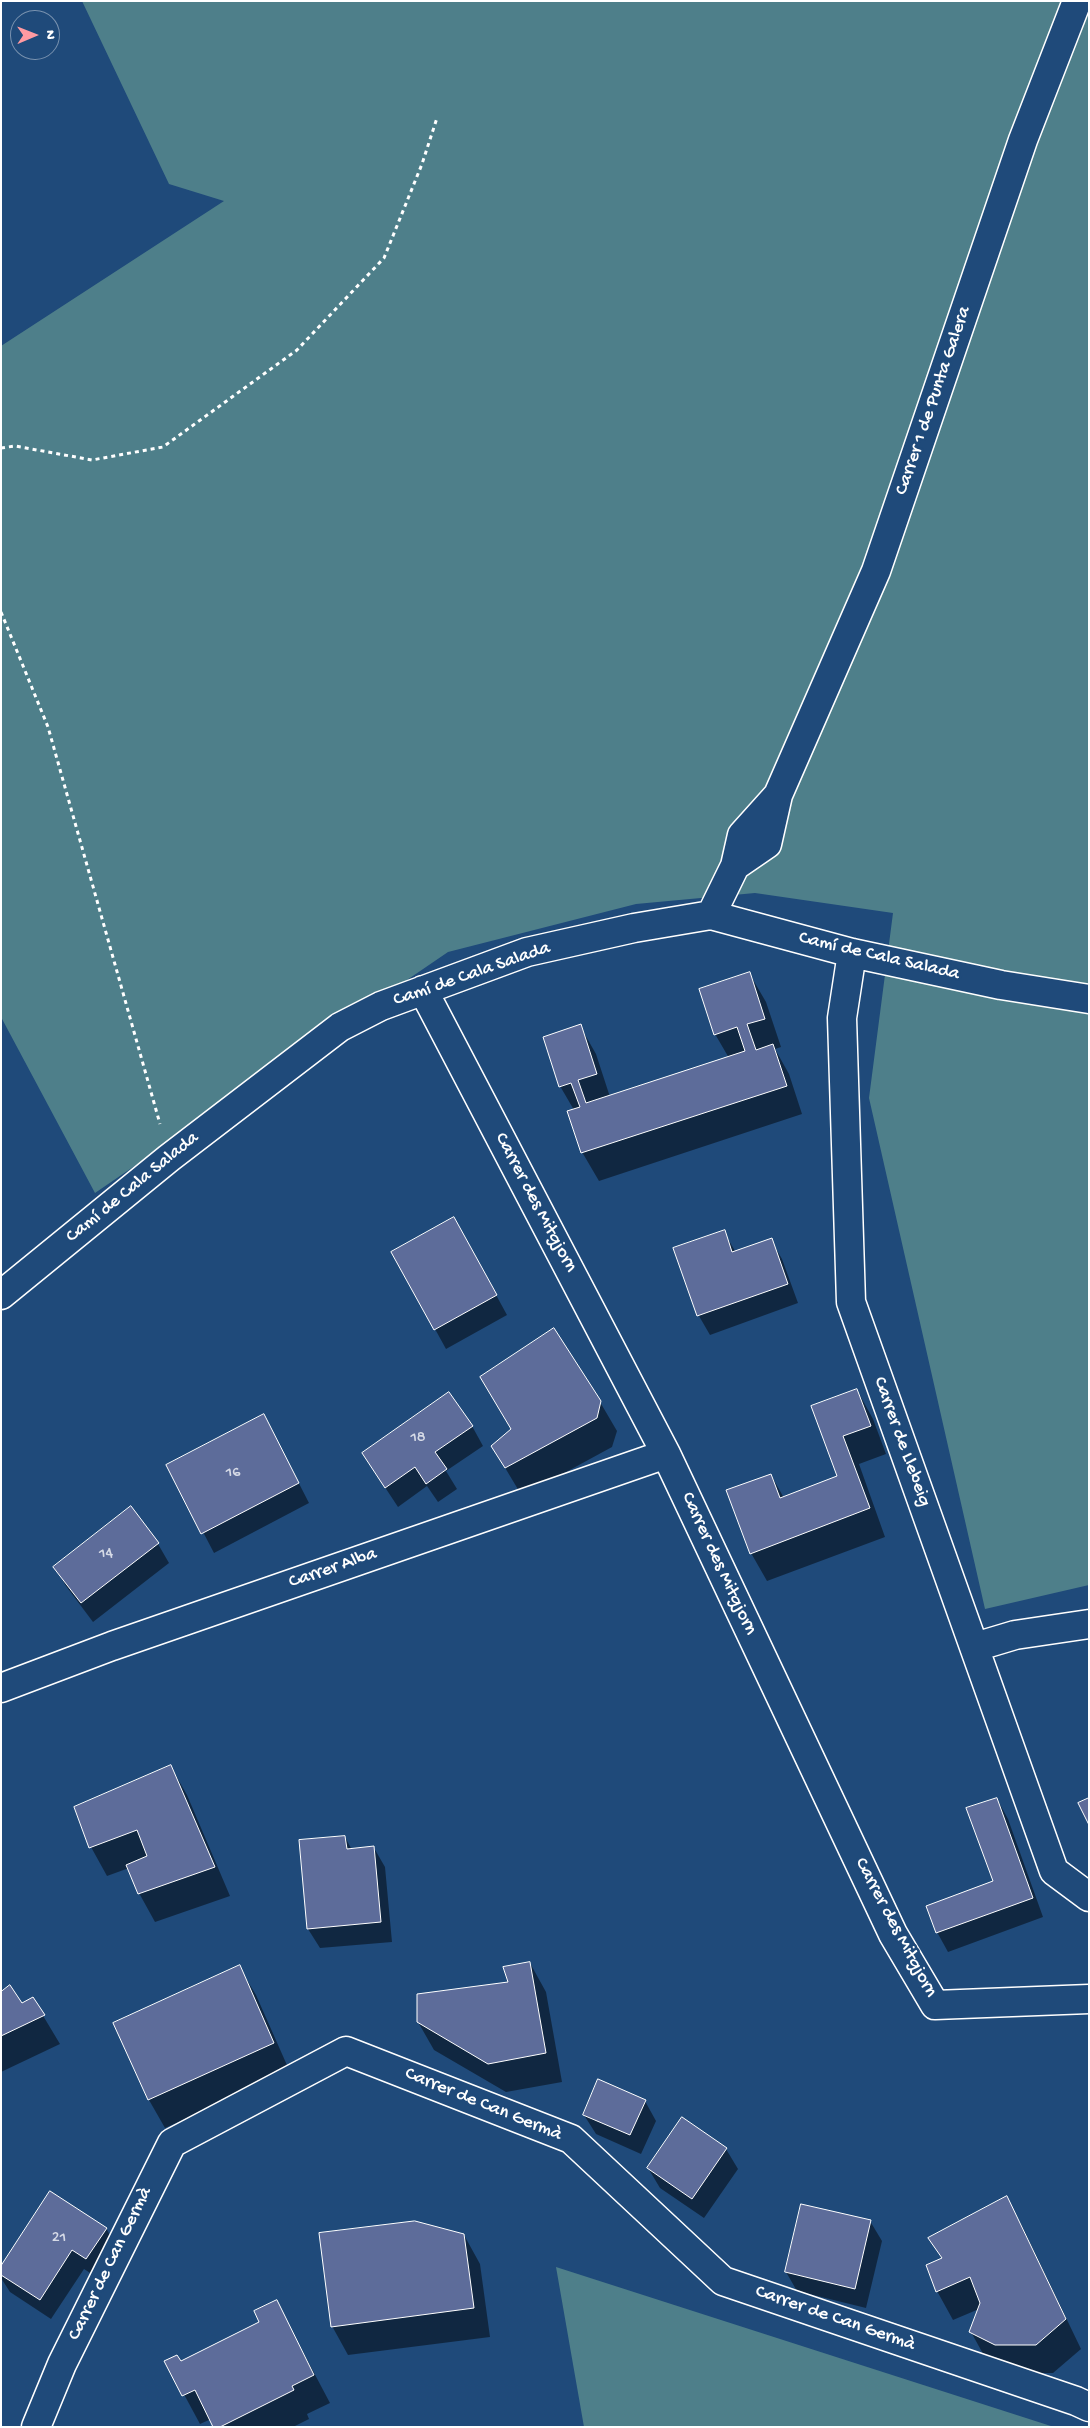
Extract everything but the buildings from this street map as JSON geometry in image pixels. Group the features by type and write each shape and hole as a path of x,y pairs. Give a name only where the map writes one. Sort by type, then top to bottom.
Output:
{"street":[{"name":"Carrer 1 de Punta Galera","path":"711,915 735,866 742,835 778,795 876,571 1023,140 1077,1"},
{"name":"Camí de Cala Salada","path":"1,1295 169,1158 340,1027 382,1006 527,952 634,928 711,915 852,954 1001,985 1089,999"},
{"name":"Carrer de Llebeig","path":"852,954 842,1018 850,1302 1054,1871 1089,1897"},
{"name":"Carrer des Mitgjorn","path":"423,990 666,1454 893,1934 935,2005 1089,1999"},
{"name":"Carrer Alba","path":"1,1688 112,1646 666,1454"},
{"path":"975,1647 1015,1634 1089,1624"},
{"name":"Carrer de Can Germà","path":"36,2427 62,2364 172,2143 346,2051 571,2139 723,2281 1089,2407"}],"path":[{"path":"1,448 15,446 92,460 162,447 298,350 384,258 422,164 436,118"},
{"path":"1,612 48,727 169,1158"}],"green space":[{"path":"82,1 1089,1 1089,1585 985,1609 869,1098 893,913 755,893 636,904 448,952 95,1193 1,1017 1,346 224,201 169,184"},
{"path":"556,2267 1054,2427 584,2427"}]}
